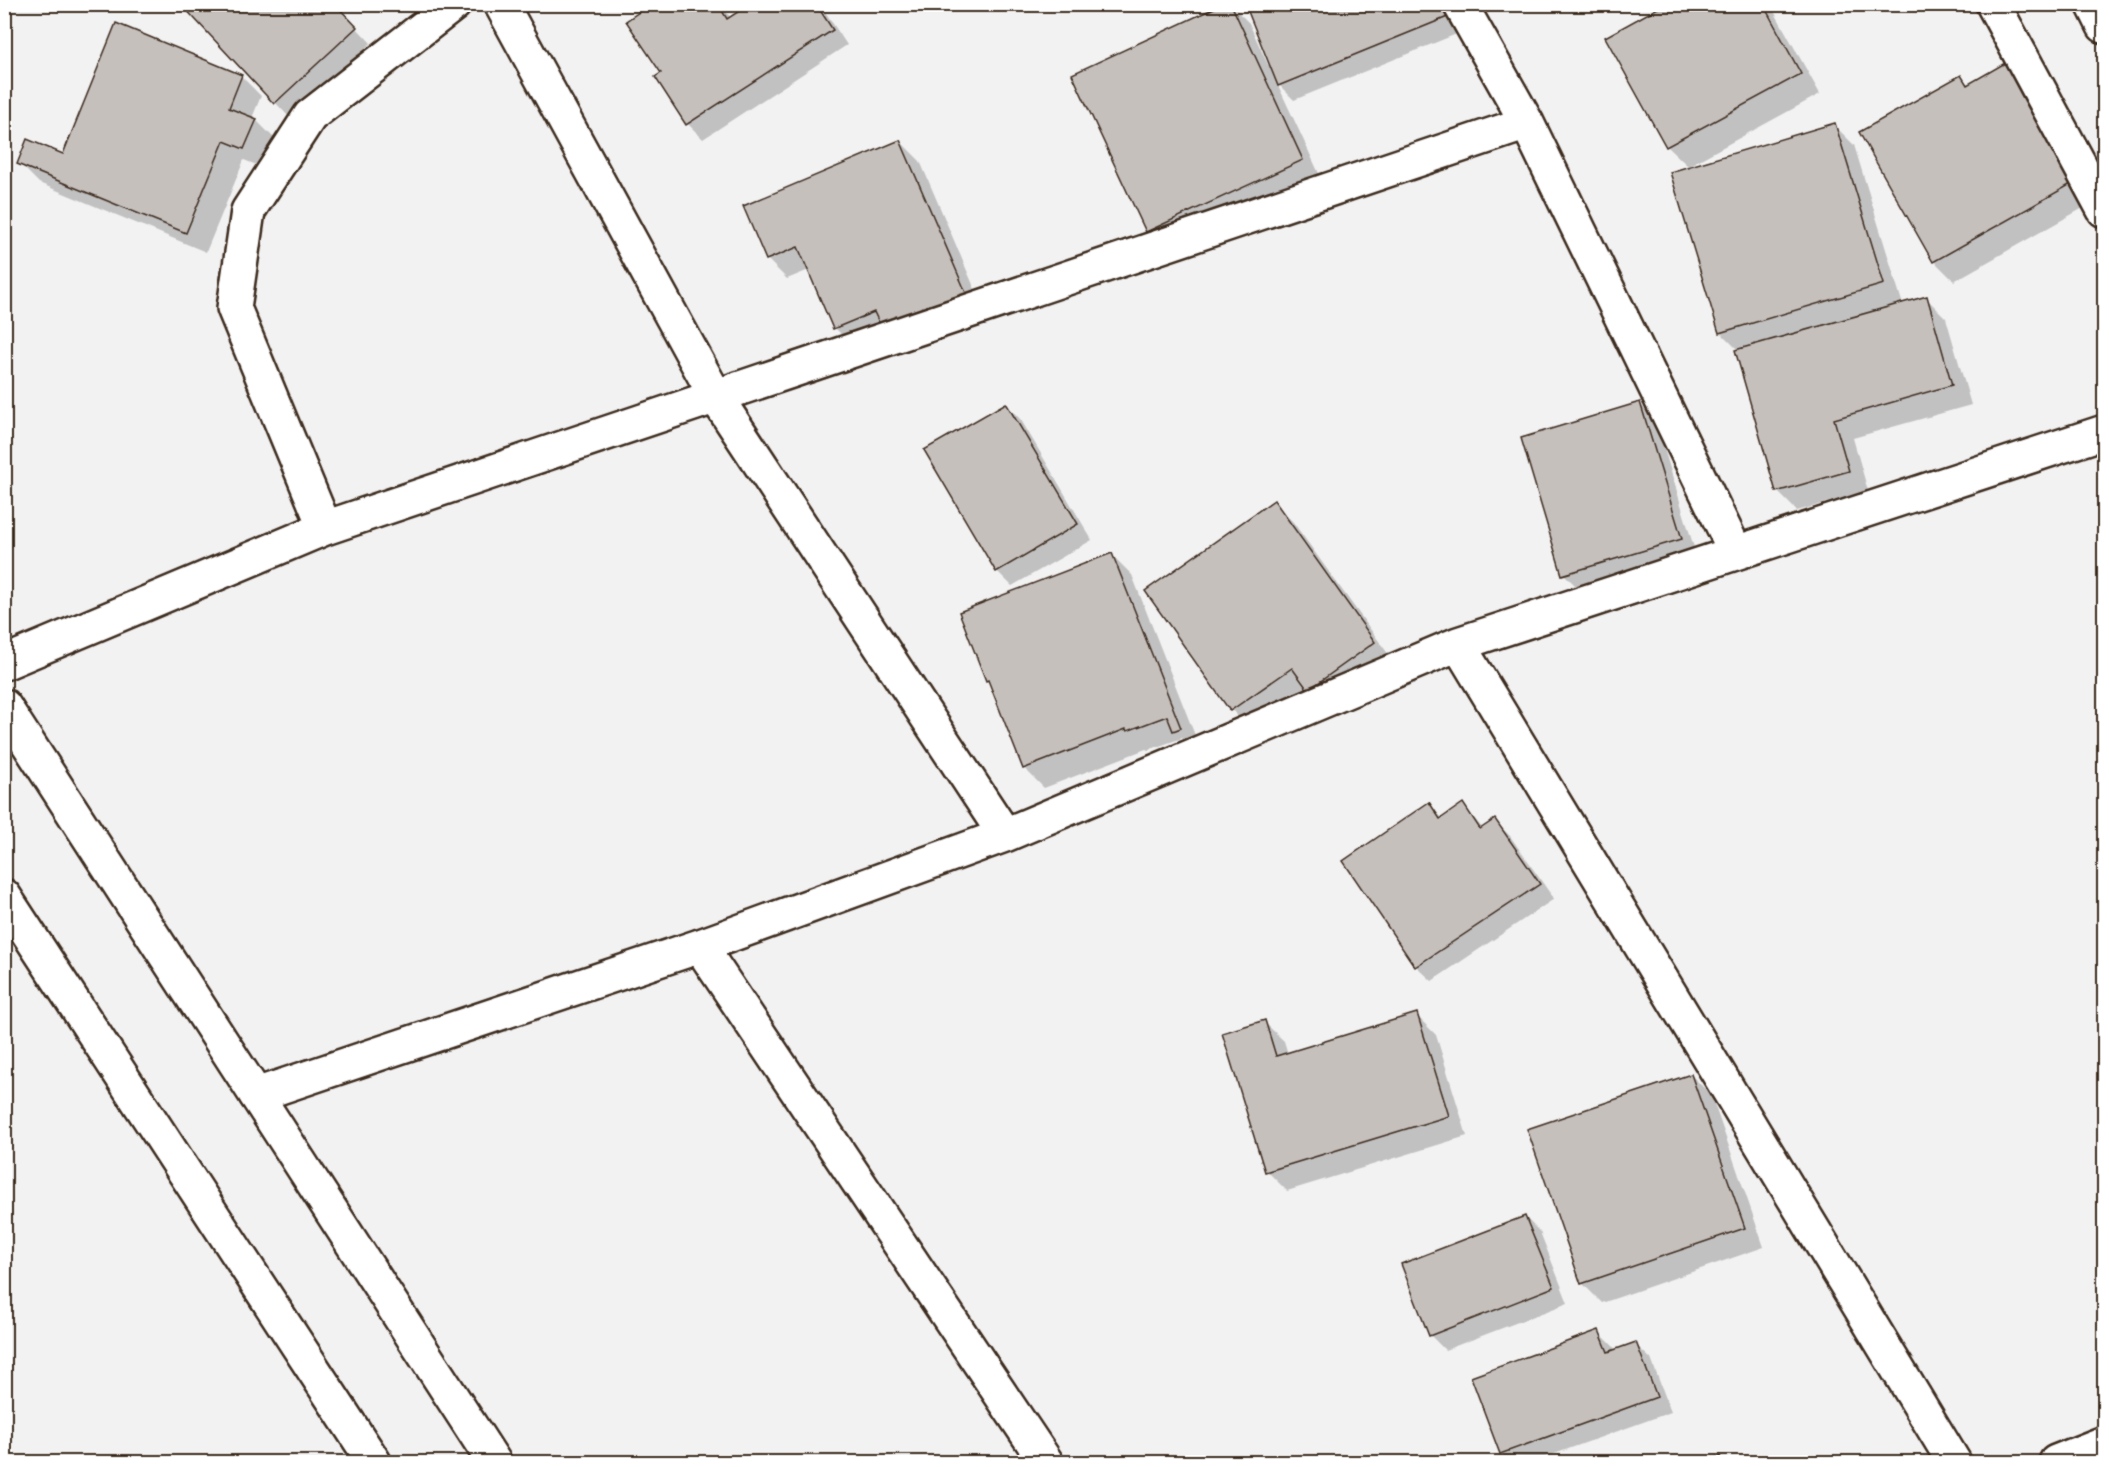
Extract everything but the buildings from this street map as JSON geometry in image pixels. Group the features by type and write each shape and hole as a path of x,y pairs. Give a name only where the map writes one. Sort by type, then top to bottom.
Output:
{"street":[{"path":"326,528 234,308 248,211 310,116 454,4"},
{"path":"501,4 716,397 1005,835"},
{"path":"1460,4 1527,123 1736,553"},
{"path":"1993,4 2104,210"},
{"path":"2093,4 2104,26"},
{"path":"4,663 326,528 1527,123"},
{"path":"256,1095 700,946 1005,835 1458,644 2104,432"},
{"path":"1458,644 1954,1462"},
{"path":"4,706 494,1462"},
{"path":"4,897 374,1462"},
{"path":"700,946 1046,1462"},
{"path":"2056,1462 2104,1443"}]}
